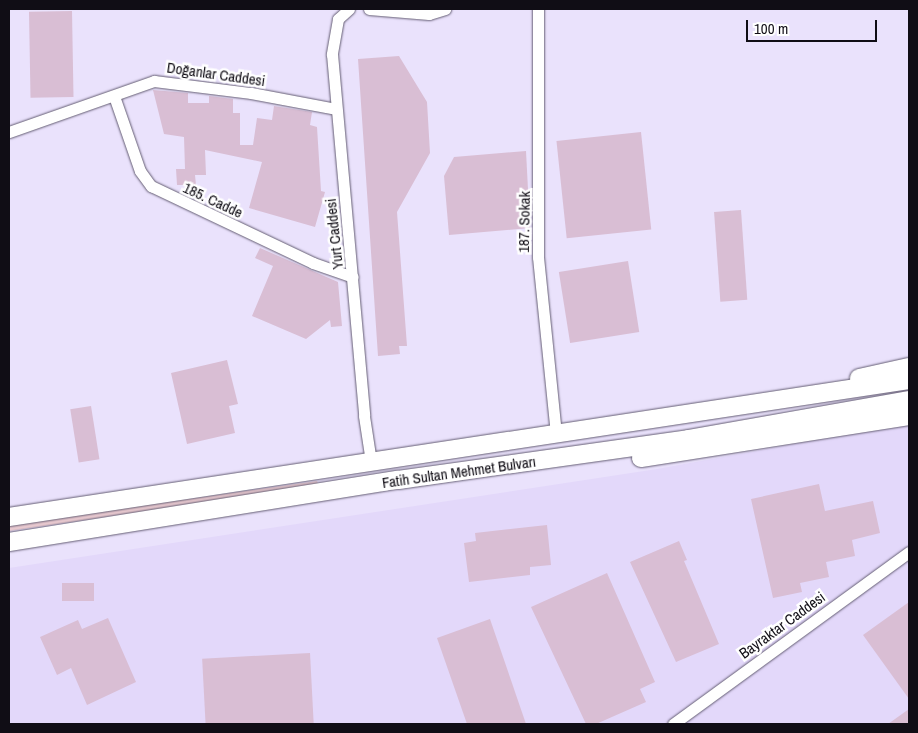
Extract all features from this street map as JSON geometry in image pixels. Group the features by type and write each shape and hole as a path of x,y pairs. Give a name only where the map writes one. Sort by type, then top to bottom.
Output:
{"highway":[{"path":"718,411 909,366"},
{"name":"Fatih Sultan Mehmet Bulvarı","path":"9,517 718,411 909,380"},
{"name":"Fatih Sultan Mehmet Bulvarı","path":"9,542 514,464 697,438 909,400"},
{"path":"514,464 557,468 609,462 909,416"}],"street":[{"name":"Yurt Caddesi","path":"349,9 338,19 333,37 336,110 353,277 364,416 371,462"},
{"path":"369,9 429,14 445,9"},
{"name":"187. Sokak","path":"538,9 538,257 556,434"},
{"name":"Doğanlar Caddesi","path":"9,132 114,96 145,83 161,81 251,93 336,110"},
{"name":"185. Cadde","path":"114,96 140,171 151,186 313,263 353,277"},
{"name":"Bayraktar Caddesi","path":"673,724 909,552"}],"shaded area":[{"path":"909,423 909,724 9,724 9,568 657,469"},
{"path":"317,481 319,486 9,531 9,524"}],"building":[{"path":"72,11 74,97 31,98 29,12"},
{"path":"399,56 427,102 430,153 397,212 407,346 399,346 400,354 378,356 358,59"},
{"path":"153,90 188,93 188,103 209,103 209,96 233,99 233,113 240,113 240,145 253,145 257,118 272,120 274,106 312,112 310,125 317,127 321,191 325,192 315,227 249,208 262,162 205,150 206,175 195,175 196,185 177,185 176,169 185,169 184,137 164,134"},
{"path":"641,132 651,229 567,238 556,141"},
{"path":"526,151 530,228 449,235 444,176 454,157"},
{"path":"741,210 747,300 720,302 714,212"},
{"path":"260,248 338,282 342,326 331,327 330,320 306,339 252,316 273,266 255,258"},
{"path":"628,261 639,332 570,343 559,272"},
{"path":"227,360 238,404 229,406 235,433 187,444 171,373"},
{"path":"91,406 99,459 79,463 70,409"},
{"path":"819,484 825,511 873,501 880,533 852,540 855,556 826,562 829,577 800,583 802,592 773,598 751,499"},
{"path":"547,525 551,565 530,567 530,575 469,582 464,543 476,541 475,533"},
{"path":"679,541 687,560 684,561 719,644 676,662 630,562"},
{"path":"607,573 655,682 640,689 646,702 596,724 586,724 531,607"},
{"path":"62,583 94,583 94,601 62,601"},
{"path":"909,602 909,699 863,635"},
{"path":"108,618 136,682 87,705 71,668 57,675 40,637 78,620 82,629"},
{"path":"490,619 526,724 467,724 437,638"},
{"path":"310,653 314,724 206,724 202,659"},
{"path":"909,709 909,724 888,724"}]}
